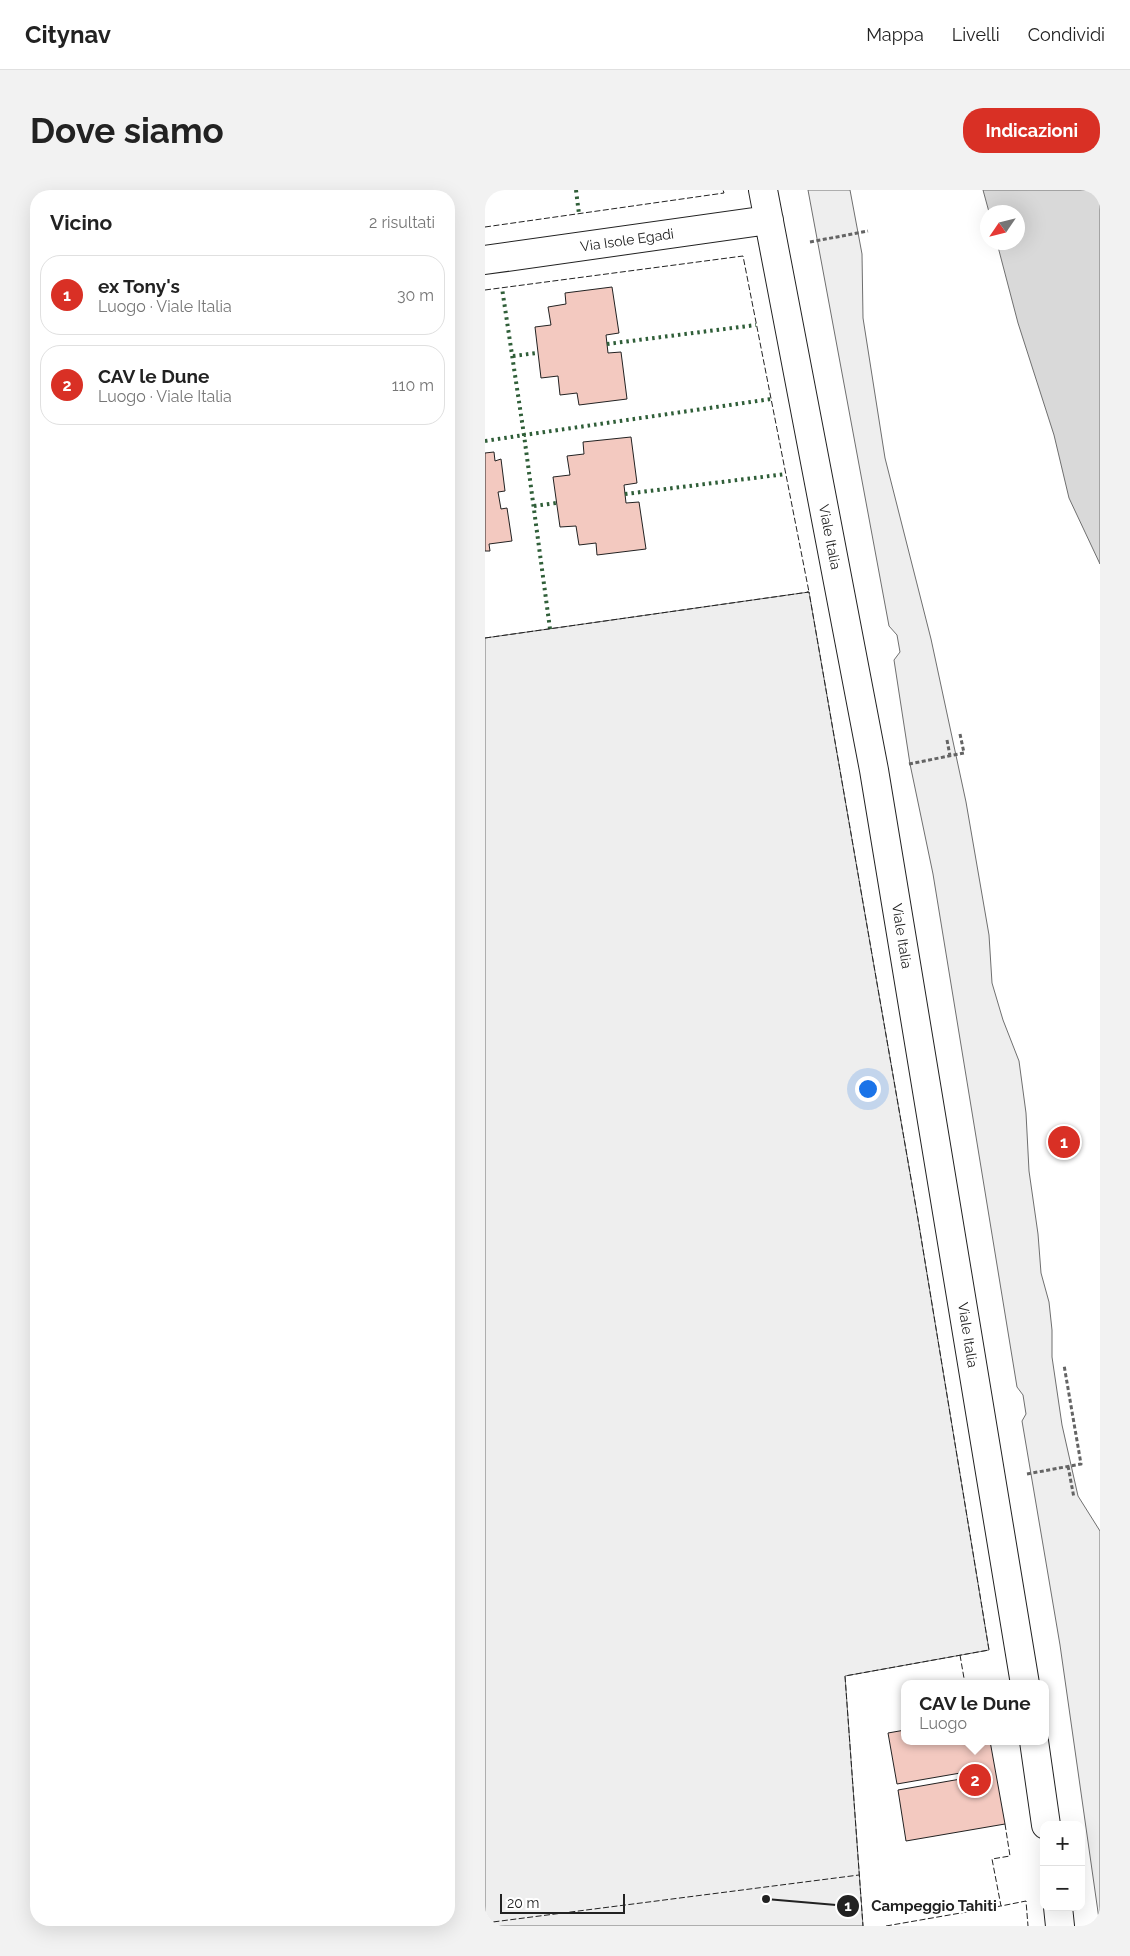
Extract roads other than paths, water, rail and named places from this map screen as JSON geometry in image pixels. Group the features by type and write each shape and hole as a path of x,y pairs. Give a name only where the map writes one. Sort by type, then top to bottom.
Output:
{"street":[{"name":"Viale Italia","path":"763,190 874,770 1024,1680"},
{"name":"Via Isole Egadi","path":"485,260 769,220"},
{"path":"1036,1745 1046,1821"},
{"path":"1058,1911 1060,1926"}],"place":[{"name":"ex Tony's","path":"1064,1142"},
{"name":"CAV le Dune","path":"975,1780"},
{"name":"Campeggio Tahiti","path":"766,1899"}]}
